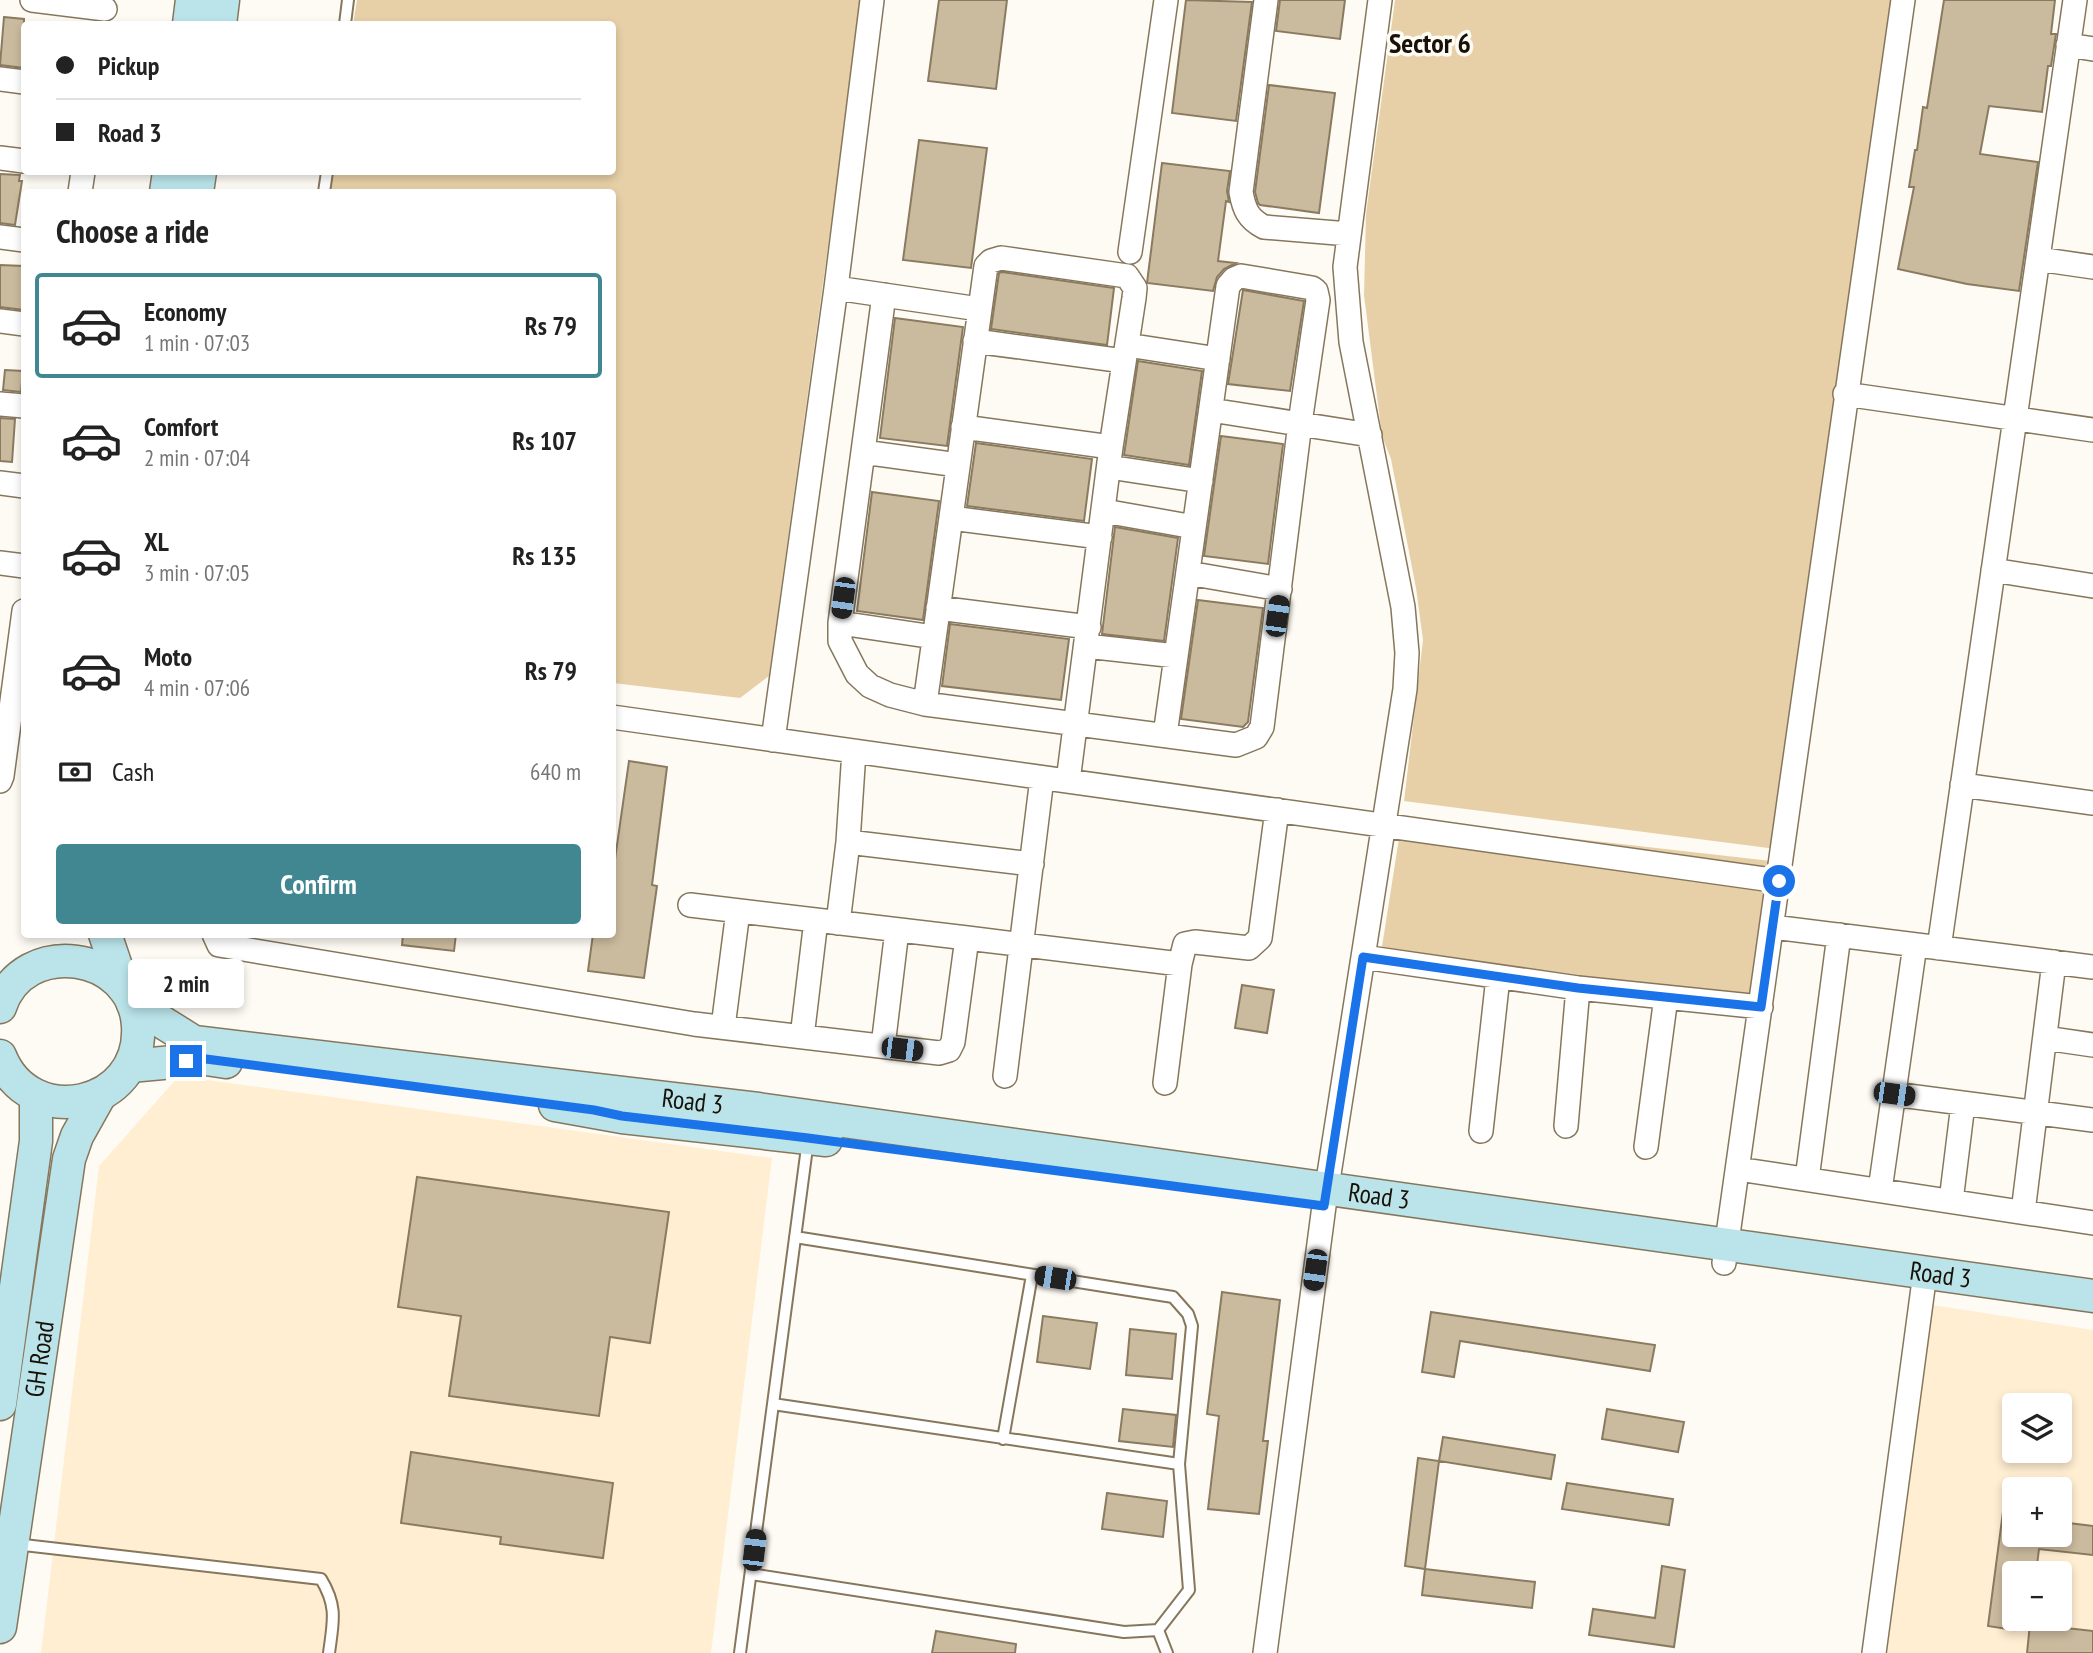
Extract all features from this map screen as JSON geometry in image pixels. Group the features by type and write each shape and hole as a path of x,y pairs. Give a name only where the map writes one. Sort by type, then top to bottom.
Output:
{"street":[{"path":"32,0 105,11"},
{"path":"188,21 192,0"},
{"path":"220,21 223,0"},
{"path":"773,740 836,288 872,0"},
{"path":"1130,252 1166,0"},
{"path":"1266,0 1241,192 1244,209 1253,221 1264,227 1349,234"},
{"path":"1265,1653 1325,1197 1405,689 1407,653 1403,607 1348,310 1345,267 1380,0"},
{"path":"1725,1254 1903,0"},
{"path":"1939,948 2075,0"},
{"path":"2068,46 2093,49"},
{"path":"0,79 21,82"},
{"path":"0,158 21,161"},
{"path":"0,237 21,240"},
{"path":"925,704 986,266 1001,258 1127,276 1135,288 1068,781"},
{"path":"2038,259 2093,267"},
{"path":"884,295 840,623 840,641 857,674 870,686 925,704 1165,736 1236,745 1256,737 1262,727 1318,300 1316,291 1312,288 1241,276 1228,286 1165,736"},
{"path":"836,288 979,309"},
{"path":"0,321 21,324"},
{"path":"975,341 1218,359"},
{"path":"1845,394 2093,430"},
{"path":"0,404 21,406"},
{"path":"1212,410 1370,435"},
{"path":"963,427 1110,457 1201,481"},
{"path":"863,452 958,465"},
{"path":"0,483 21,486"},
{"path":"1104,511 1194,527"},
{"path":"951,518 1100,537"},
{"path":"0,563 21,566"},
{"path":"1993,570 2093,586"},
{"path":"1188,573 1280,589"},
{"path":"938,608 1176,656"},
{"path":"0,780 10,639 21,617"},
{"path":"840,623 934,637"},
{"path":"616,718 1779,881"},
{"path":"802,1037 848,842 854,751"},
{"path":"1005,1076 1042,778"},
{"path":"1962,785 2093,803"},
{"path":"1165,1083 1180,964 1185,944 1195,942 1249,948 1260,938 1277,810"},
{"path":"848,842 1032,864"},
{"path":"690,905 1180,964"},
{"path":"723,1027 738,911"},
{"path":"1773,926 2093,967"},
{"path":"883,1046 897,930"},
{"path":"1807,1179 1839,935"},
{"path":"0,1004 13,984 31,970 51,938"},
{"path":"0,1056 17,1083 36,1097 57,1103 79,1102 100,1095 117,1082 130,1066 137,1046 138,1025 106,938"},
{"path":"216,938 219,945 723,1027 939,1053 949,1050 953,1042 967,938"},
{"path":"1880,1191 1914,945"},
{"path":"1363,957 1578,988 1761,1007"},
{"name":"Road 3","path":"31,970 50,962 70,960 90,964 108,973 128,996 194,1042 642,1094 809,1127 1924,1281 2093,1296"},
{"path":"2023,1212 2054,962"},
{"path":"1481,1131 1498,977"},
{"path":"1566,1126 1578,988"},
{"path":"1646,1147 1666,998"},
{"path":"2045,1038 2093,1045"},
{"name":"Road 3","path":"130,1066 206,1059 580,1108 622,1116 809,1127"},
{"path":"1894,1094 2093,1121"},
{"name":"GH Road","path":"0,1627 69,1159 77,1136 100,1095"},
{"name":"GH Road","path":"0,1405 36,1141 36,1097"},
{"path":"1951,1201 1963,1104"},
{"path":"1738,1169 2093,1223"},
{"path":"1874,1653 1924,1281"},
{"name":"Road 3","path":"1924,1281 2093,1316"}],"lane":[{"path":"345,21 348,0"},
{"path":"740,1653 809,1127"},
{"path":"751,1574 1124,1632 1158,1630 1189,1590 1179,1464 1192,1326 1181,1304 1173,1297 795,1237"},
{"path":"1003,1439 1032,1275"},
{"path":"773,1404 1179,1464"},
{"path":"11,1544 321,1579 332,1597 334,1617 329,1653"},
{"path":"1158,1630 1167,1653"}],"shaded area":[{"path":"357,0 862,0 769,676 740,698 616,683 616,189 329,189 332,175 616,175 616,21 354,21"},
{"path":"1395,0 1893,0 1776,849 1404,801 1423,640 1416,588 1391,459 1382,436 1364,295 1366,214"},
{"path":"1402,819 1771,861 1755,998 1381,953"},
{"path":"179,1076 772,1158 711,1653 41,1653 99,1166"},
{"path":"1926,1304 2093,1330 2093,1653 1887,1653"}],"building":[{"path":"939,0 1007,0 996,89 928,81"},
{"path":"1186,0 1252,2 1236,121 1172,113"},
{"path":"1280,0 1345,0 1340,39 1276,31"},
{"path":"1944,0 2055,0 2051,34 2056,34 2051,66 2048,66 2042,112 1989,106 1980,154 2038,162 2019,291 1967,284 1898,269 1914,187 1909,187 1915,150 1923,107 1927,108"},
{"path":"4,17 24,19 21,21 21,68 0,65"},
{"path":"1269,85 1335,93 1319,213 1258,203 1255,192"},
{"path":"919,140 987,148 971,268 903,260"},
{"path":"1162,163 1230,171 1227,191 1229,202 1226,201 1218,261 1236,263 1224,269 1217,277 1213,291 1147,283"},
{"path":"0,174 20,175 19,181 22,181 15,225 0,223"},
{"path":"0,265 21,266 21,310 0,307"},
{"path":"999,273 1114,288 1107,345 991,329"},
{"path":"1243,290 1304,301 1290,391 1228,384"},
{"path":"895,318 963,327 947,446 880,438"},
{"path":"1138,361 1202,371 1189,465 1124,455"},
{"path":"5,370 21,371 21,392 3,390"},
{"path":"0,418 15,419 12,462 0,461"},
{"path":"1221,436 1283,444 1268,564 1204,556"},
{"path":"976,443 1092,459 1084,521 967,506"},
{"path":"872,492 939,501 923,620 857,611"},
{"path":"1115,527 1178,538 1164,641 1102,634"},
{"path":"1198,600 1263,608 1248,722 1243,727 1181,719"},
{"path":"950,624 1069,639 1061,700 942,686"},
{"path":"629,761 667,767 652,885 657,886 644,978 588,971 592,938 616,938 616,852"},
{"path":"403,938 456,938 454,951 402,945"},
{"path":"1242,985 1274,990 1267,1033 1235,1028"},
{"path":"417,1177 669,1212 650,1343 610,1337 599,1416 449,1396 461,1316 398,1307"},
{"path":"1222,1292 1280,1300 1263,1441 1268,1441 1259,1514 1208,1509 1219,1416 1207,1414"},
{"path":"1431,1312 1655,1345 1650,1371 1460,1341 1454,1377 1422,1372"},
{"path":"1043,1316 1097,1323 1090,1369 1037,1362"},
{"path":"1130,1329 1176,1334 1172,1379 1126,1375"},
{"path":"1123,1409 1176,1415 1173,1447 1119,1441"},
{"path":"1607,1409 1684,1422 1678,1452 1602,1439"},
{"path":"1443,1437 1555,1455 1551,1479 1439,1461"},
{"path":"411,1452 613,1483 603,1558 500,1544 501,1537 401,1523"},
{"path":"1418,1458 1439,1461 1425,1569 1405,1566"},
{"path":"1567,1483 1673,1499 1669,1525 1562,1509"},
{"path":"1107,1493 1167,1501 1163,1537 1102,1529"},
{"path":"2002,1519 2002,1547 2072,1547 2072,1523 2093,1526 2093,1555 2039,1549 2038,1561 2002,1561 2002,1628 1988,1626"},
{"path":"1662,1566 1685,1570 1674,1647 1589,1635 1593,1609 1655,1618"},
{"path":"1425,1569 1535,1582 1532,1608 1422,1595"},
{"path":"2072,1629 2093,1631 2093,1653 2027,1653 2029,1631 2072,1631"},
{"path":"936,1631 1016,1644 1015,1653 932,1653"}],"district":[{"name":"Sector 6","path":"1430,43"}],"route":[{"path":"186,1061 206,1059 594,1110 622,1116 1324,1206 1363,957 1578,988 1761,1007 1779,881"}]}
